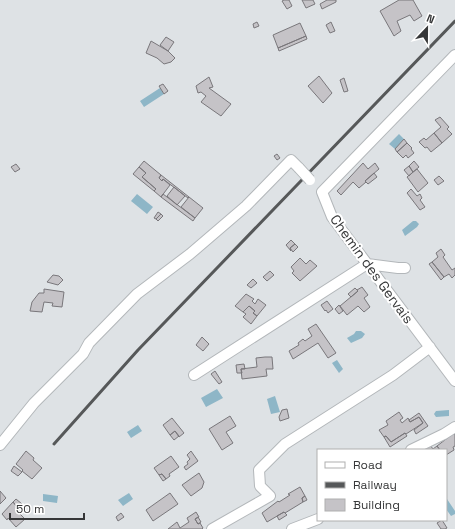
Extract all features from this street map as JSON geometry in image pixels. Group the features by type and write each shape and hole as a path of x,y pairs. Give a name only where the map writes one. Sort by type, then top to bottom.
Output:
{"street":[{"path":"0,445 34,404 83,354 89,343 137,294 190,254 246,206 291,160 322,192 455,55"},
{"name":"Chemin des Gervais","path":"322,192 332,217 455,381"},
{"path":"194,375 367,264 405,268"},
{"path":"212,529 270,496 260,486 259,470 285,444 393,375 430,347"},
{"path":"413,449 455,427"},
{"path":"292,529 317,519"}],"water":[{"path":"160,88 164,94 144,107 140,101"},
{"path":"399,134 404,139 395,149 389,144"},
{"path":"137,194 153,207 147,214 131,201"},
{"path":"413,221 416,221 419,224 405,236 402,230"},
{"path":"356,331 361,331 365,334 362,338 351,343 347,338"},
{"path":"337,360 343,369 339,373 332,363"},
{"path":"217,389 223,398 206,407 201,398"},
{"path":"275,396 280,412 271,414 267,399"},
{"path":"449,410 449,416 436,417 434,414 436,411"},
{"path":"138,425 142,431 131,438 127,432"},
{"path":"129,493 133,499 123,506 118,500"},
{"path":"43,494 58,496 57,503 43,501"},
{"path":"447,499 455,511 455,514 451,516 447,510"}],"building":[{"path":"289,0 292,6 287,9 282,1"},
{"path":"302,0 313,0 315,4 306,8"},
{"path":"327,0 336,0 336,2 322,9 320,4"},
{"path":"399,0 413,0 422,16 414,21 410,15 397,21 401,31 394,36 380,11"},
{"path":"257,22 259,26 254,28 253,24"},
{"path":"331,22 335,31 330,33 326,25"},
{"path":"300,23 306,36 278,48 273,35"},
{"path":"306,36 307,39 279,51 278,48"},
{"path":"166,37 174,42 168,51 160,45"},
{"path":"151,41 168,51 175,58 171,62 164,64 157,58 146,53"},
{"path":"319,76 332,93 323,103 308,86"},
{"path":"209,77 213,87 209,88 231,104 221,116 201,102 206,96 201,92 198,93 196,86"},
{"path":"344,78 348,91 344,92 340,80"},
{"path":"163,84 168,91 164,94 159,86"},
{"path":"440,117 449,127 447,129 452,134 442,143 434,133 441,127 435,120"},
{"path":"434,133 442,143 431,152 427,147 425,148 419,142 424,138 426,140"},
{"path":"404,139 407,143 397,152 395,149"},
{"path":"407,143 412,148 411,149 414,153 408,158 406,155 403,158 397,152"},
{"path":"277,154 280,158 277,160 274,156"},
{"path":"144,161 161,175 159,178 162,181 163,179 170,185 161,197 154,191 156,189 142,177 146,173 139,167"},
{"path":"414,161 419,167 413,172 409,166"},
{"path":"363,163 368,169 375,163 379,169 359,188 353,182 341,195 337,191"},
{"path":"16,164 20,169 15,172 11,167"},
{"path":"409,166 413,172 409,176 404,170"},
{"path":"139,167 146,173 142,177 156,189 154,191 133,174"},
{"path":"417,169 428,183 418,192 407,177"},
{"path":"374,173 377,177 368,184 365,181"},
{"path":"161,175 189,197 188,198 163,179 162,181 159,178"},
{"path":"439,176 444,181 438,185 434,180"},
{"path":"174,187 185,196 177,205 167,196"},
{"path":"411,189 417,196 420,194 422,198 420,200 425,207 420,210 407,193"},
{"path":"163,194 195,218 193,221 161,197"},
{"path":"189,197 203,208 195,218 181,207"},
{"path":"158,212 161,214 156,219 154,218"},
{"path":"161,214 163,216 158,221 156,219"},
{"path":"291,240 295,244 290,248 291,251 286,245"},
{"path":"295,244 298,247 293,252 290,248"},
{"path":"441,249 445,255 443,257 452,270 455,268 455,275 452,278 449,274 444,277 432,262 438,257 436,253"},
{"path":"300,258 306,264 310,260 317,266 300,281 292,273 294,271 291,267"},
{"path":"432,262 444,277 441,280 429,264"},
{"path":"270,271 274,275 267,281 263,277"},
{"path":"53,275 59,276 63,280 58,285 47,282"},
{"path":"253,279 257,283 251,288 247,285"},
{"path":"362,287 368,295 364,298 370,307 364,312 358,306 347,315 340,306"},
{"path":"355,288 358,291 351,297 348,294"},
{"path":"44,289 64,292 62,307 52,306 53,303 44,302 42,312 30,311 32,302 39,293 44,293"},
{"path":"246,294 254,299 252,301 255,304 258,299 266,305 257,316 253,313 255,311 249,306 243,312 235,306"},
{"path":"327,301 333,309 328,313 321,305"},
{"path":"339,305 343,311 339,314 335,309"},
{"path":"249,306 255,311 253,313 257,316 251,324 243,317 246,314 243,312"},
{"path":"316,324 336,353 328,358 318,343 293,359 289,351 299,345 298,343 303,339 305,341 312,336 308,329"},
{"path":"202,337 209,344 203,351 196,345"},
{"path":"272,357 273,369 266,369 267,376 242,379 241,369 257,367 256,358"},
{"path":"244,364 245,369 241,369 242,373 237,373 236,365"},
{"path":"215,371 222,382 219,384 211,374"},
{"path":"287,409 289,418 280,421 279,417 282,410"},
{"path":"399,412 403,418 400,420 402,423 408,418 410,422 419,417 423,423 391,442 386,436 384,437 379,430 388,425 386,421"},
{"path":"419,413 428,426 416,434 414,430 423,423 419,417 410,422 409,420"},
{"path":"230,416 236,426 226,432 233,443 222,450 209,429"},
{"path":"172,418 184,433 179,437 175,431 170,435 163,425"},
{"path":"175,431 179,436 174,440 170,435"},
{"path":"405,433 407,436 390,447 384,437 386,436 391,442"},
{"path":"454,433 454,450 447,454 447,449 439,449 437,446"},
{"path":"430,445 433,449 424,449"},
{"path":"26,451 42,468 32,479 16,464"},
{"path":"191,451 198,461 186,470 184,467 188,464 187,462 190,459 187,455"},
{"path":"171,456 179,467 169,474 170,476 166,479 162,474 159,475 154,468"},
{"path":"14,466 22,472 18,476 11,471"},
{"path":"199,473 204,482 202,488 191,496 182,485"},
{"path":"162,474 166,479 163,481 159,475"},
{"path":"300,487 305,496 302,498 303,502 267,522 262,513"},
{"path":"0,491 6,498 0,504"},
{"path":"170,493 178,504 153,521 146,510"},
{"path":"305,496 307,500 303,502 302,498"},
{"path":"16,499 22,504 18,508 13,502"},
{"path":"13,502 18,508 16,510 25,519 16,527 2,514"},
{"path":"196,512 199,517 195,519 198,524 200,523 203,528 202,529 168,529 177,522 180,528 189,522 187,518"},
{"path":"284,512 287,515 279,520 277,516"},
{"path":"121,513 124,517 118,521 116,517"},
{"path":"198,517 201,522 198,524 195,519"},
{"path":"443,521 447,528 441,529 437,523"}],"railway":[{"path":"54,444 138,350 455,21"}]}
